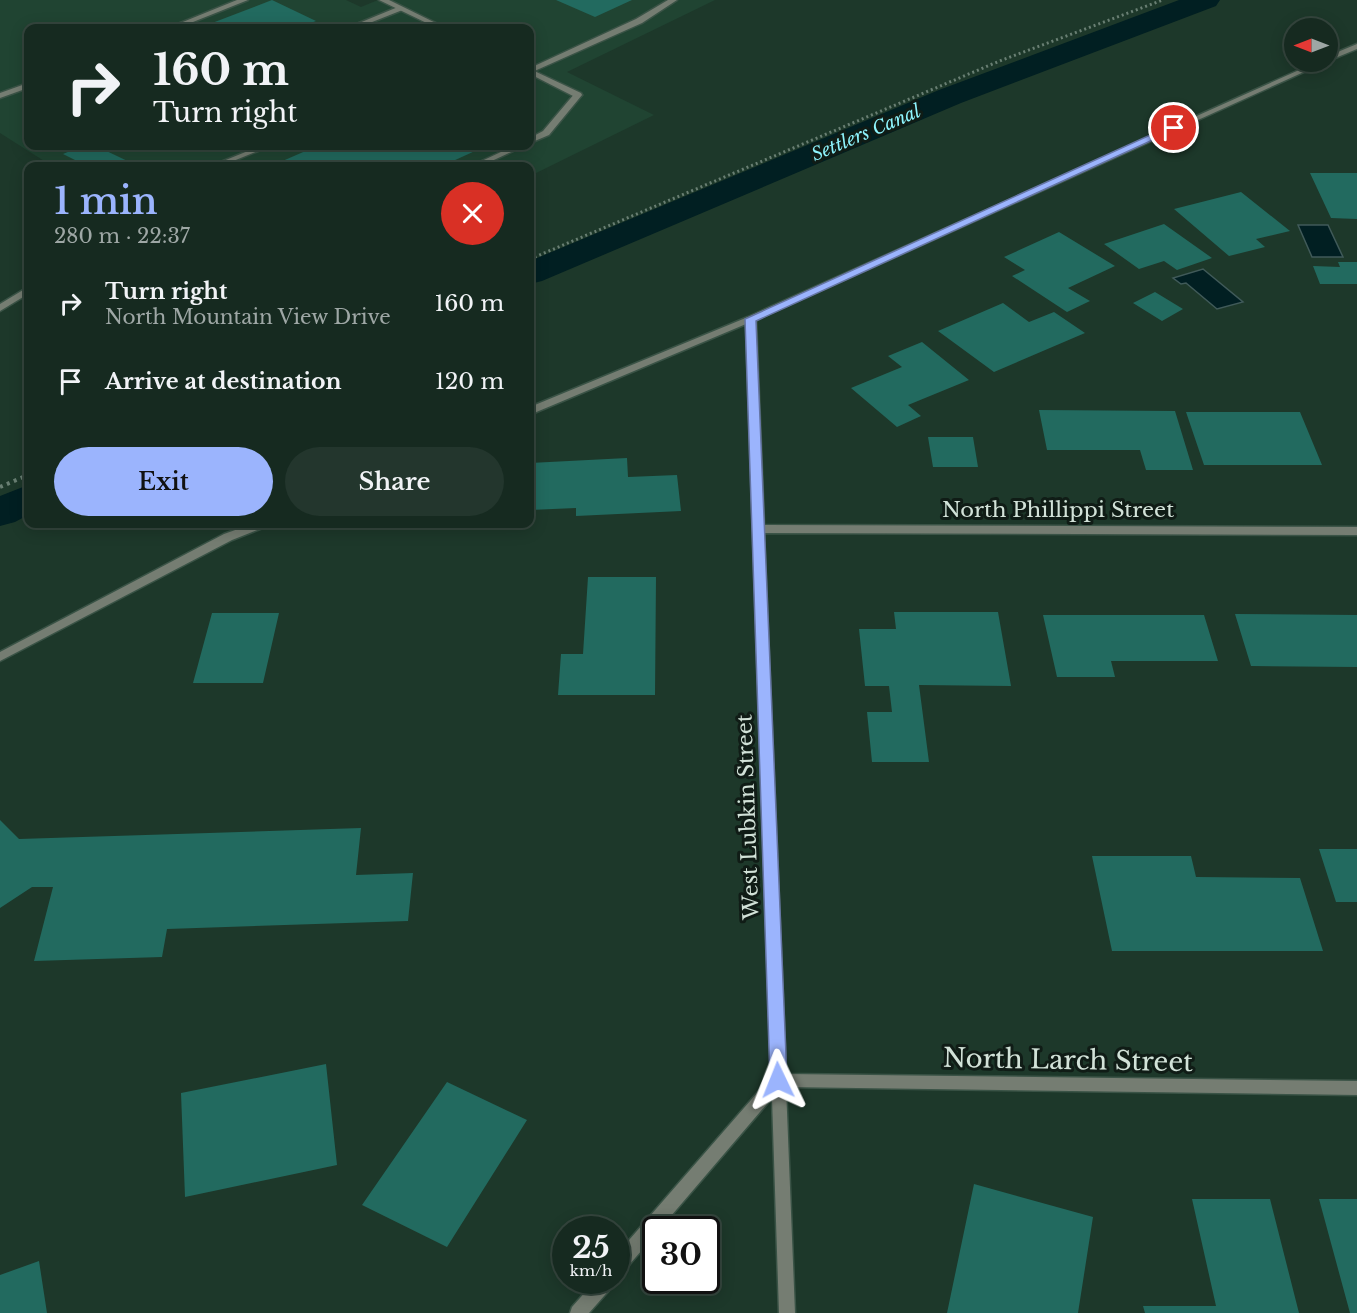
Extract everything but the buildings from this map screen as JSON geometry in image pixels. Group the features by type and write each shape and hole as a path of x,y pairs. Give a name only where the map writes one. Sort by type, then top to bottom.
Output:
{"street":[{"path":"182,24 244,0"},
{"path":"383,0 433,24"},
{"path":"534,69 639,21 673,0"},
{"path":"362,24 401,9"},
{"path":"1338,55 1357,46"},
{"path":"534,409 751,319 1300,72"},
{"path":"534,73 578,95 546,133 534,139"},
{"path":"0,96 24,86"},
{"path":"225,162 256,150"},
{"path":"484,162 510,150"},
{"path":"0,308 24,293"},
{"name":"West Lubkin Street","path":"751,319 787,1313"},
{"path":"0,657 228,537 251,528"},
{"name":"North Phillippi Street","path":"759,529 1357,531"},
{"path":"630,1253 778,1080"},
{"name":"North Larch Street","path":"778,1080 1357,1089"},
{"path":"578,1313 595,1294"}],"path":[{"path":"534,257 1002,60 1163,0"},
{"path":"0,487 24,477"}],"shaded area":[{"path":"0,0 346,0 361,7 378,0 715,0 567,72 654,115 534,174 534,162 46,162 27,150 534,150 534,24 24,24 24,148 0,133"}],"water":[{"path":"1298,225 1328,225 1343,257 1312,257"},
{"path":"1203,269 1243,302 1217,309 1186,283 1181,284 1173,278"}],"waterway":[{"name":"Settlers Canal","path":"534,272 950,96 1206,0"},
{"name":"Settlers Canal","path":"0,513 24,500"}],"route":[{"path":"778,1080 751,319 1174,128"}]}
